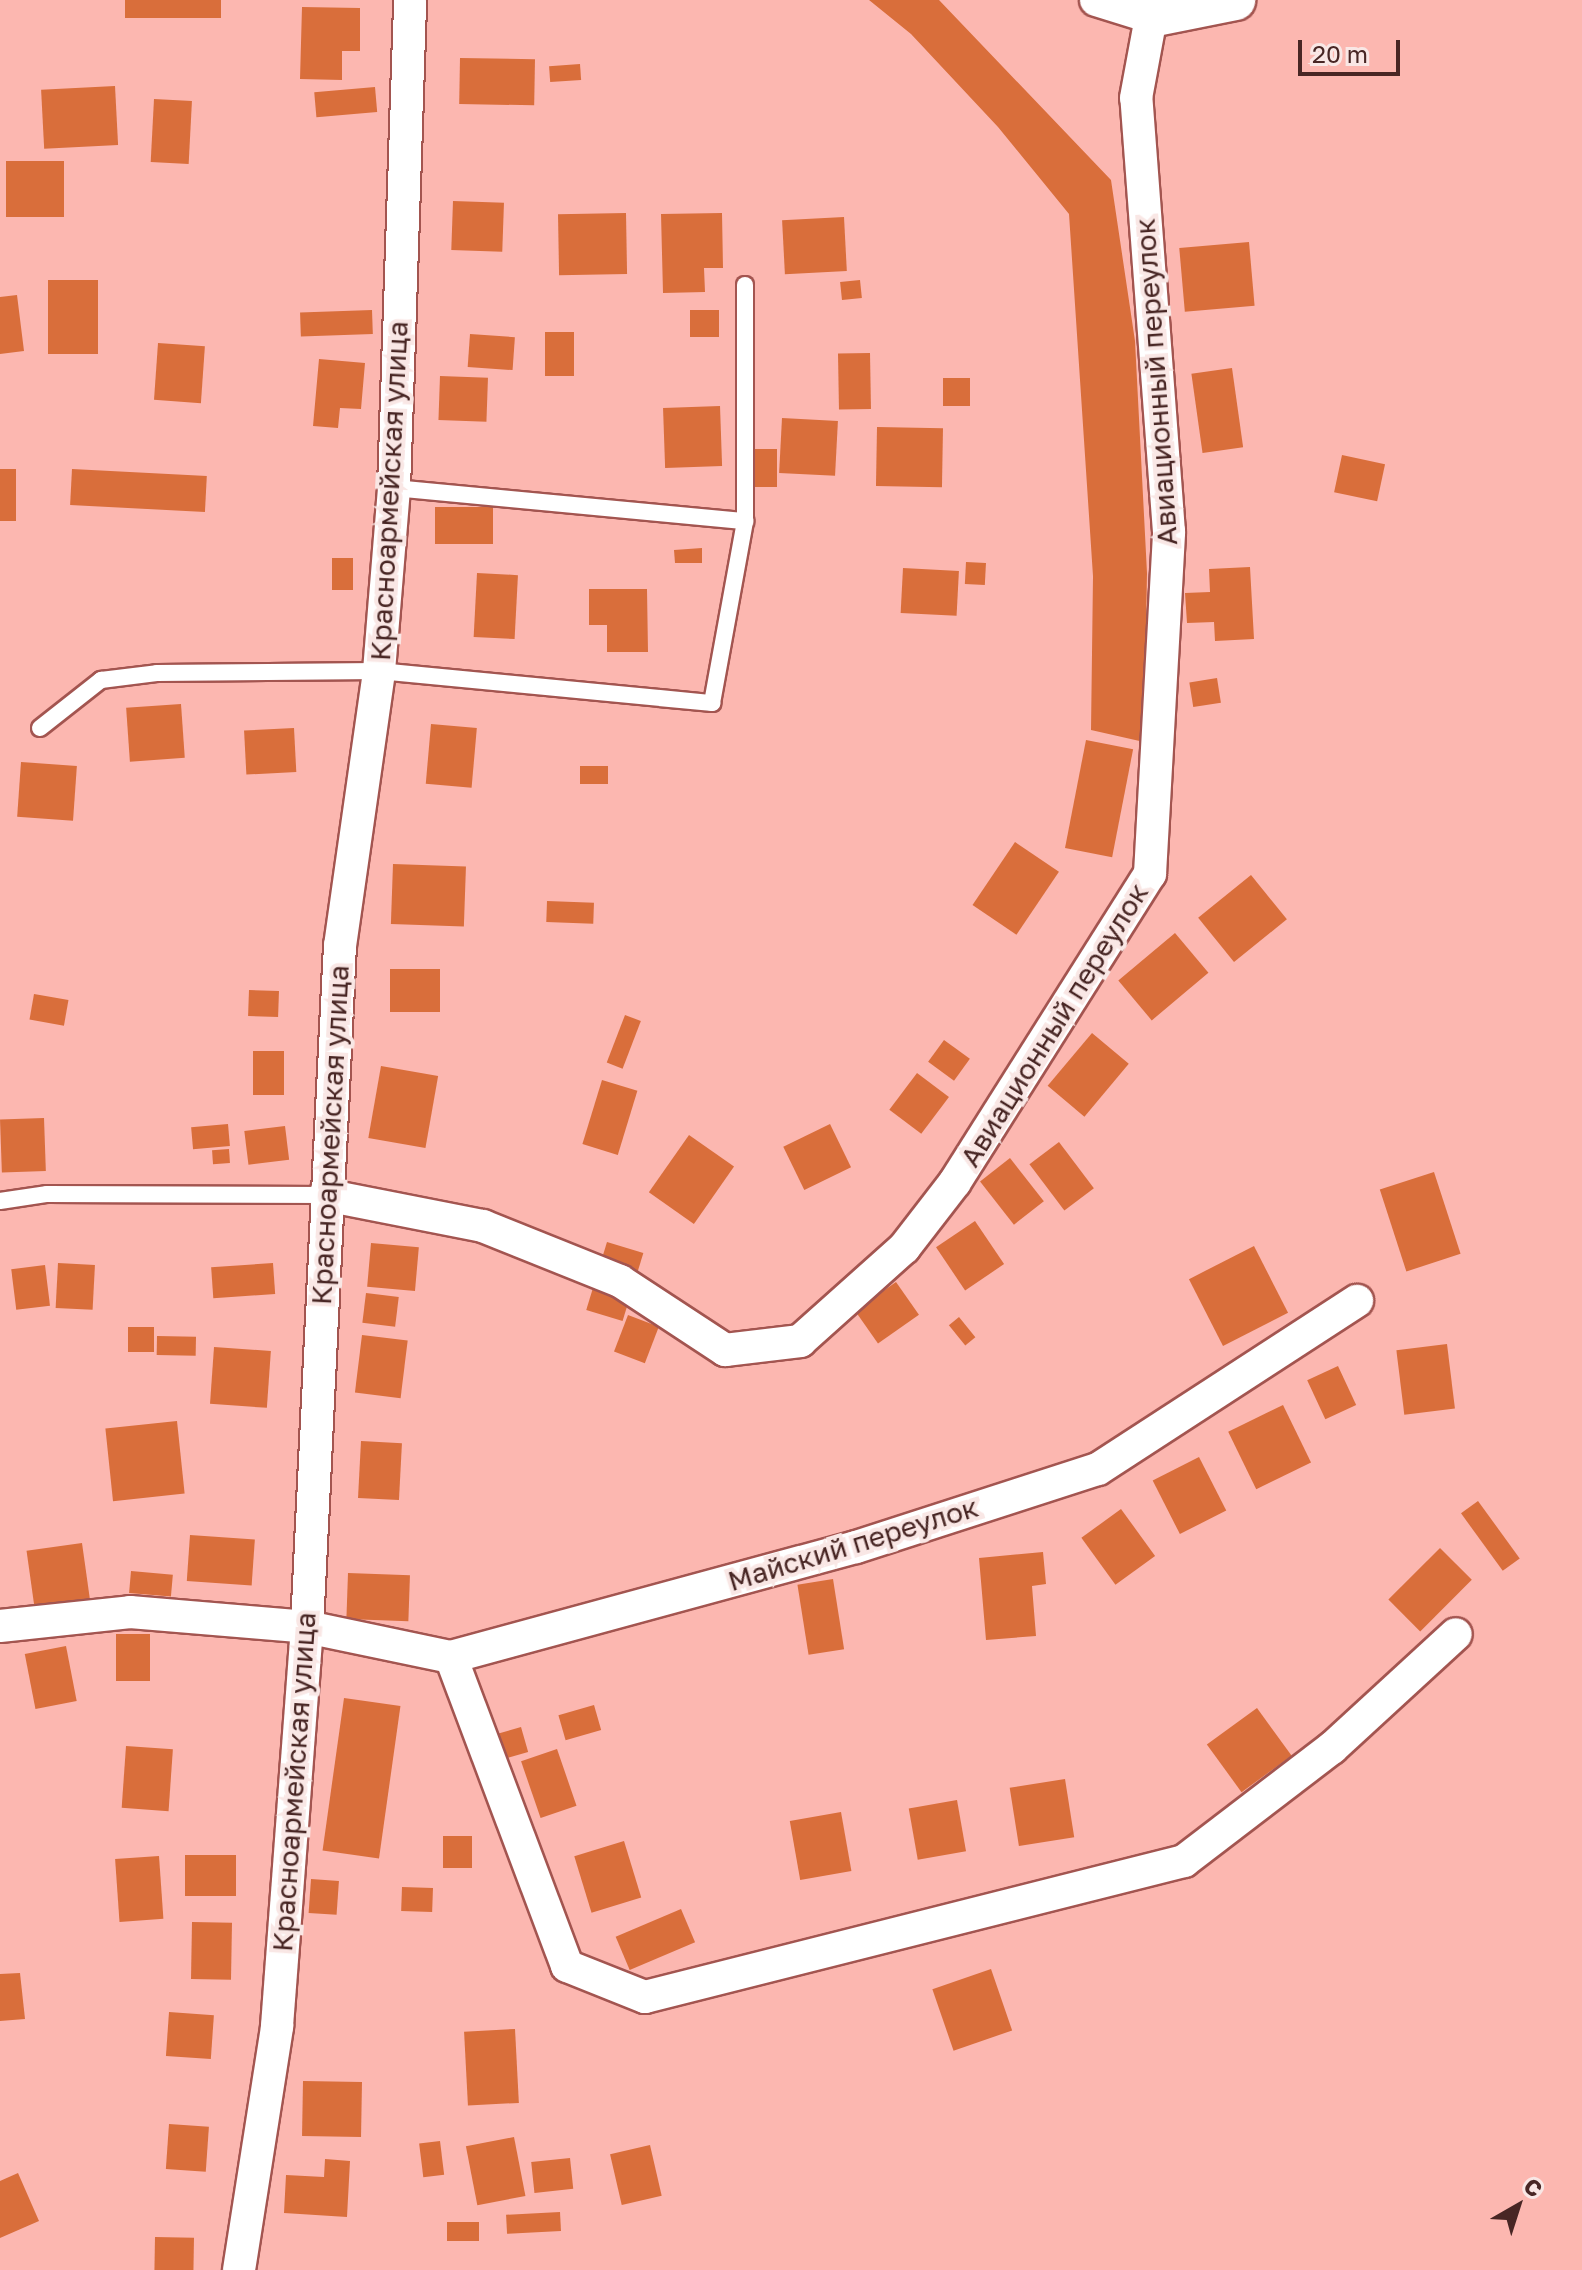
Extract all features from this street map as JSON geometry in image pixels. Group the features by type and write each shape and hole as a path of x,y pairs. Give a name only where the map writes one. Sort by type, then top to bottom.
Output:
{"street":[{"name":"Красноармейская улица","path":"239,2270 277,2026 307,1627 325,1195 340,946 379,671 394,488 410,0"},
{"path":"1096,0 1158,8 1235,0"},
{"name":"Авиационный переулок","path":"325,1195 483,1226 620,1281 725,1350 800,1341 904,1248 955,1182 1150,874 1169,532 1136,98 1158,8"},
{"name":"Майский переулок","path":"0,1626 130,1612 307,1627 451,1657 856,1547 1098,1469 1357,1301"},
{"path":"451,1657 567,1966 645,1997 1184,1861 1332,1748 1456,1634"}],"lane":[{"path":"40,728 101,680 157,673 379,671 712,703 745,521 745,285"},
{"path":"394,488 745,521"},
{"path":"0,1201 79,1193 325,1195"}],"building":[{"path":"125,0 221,0 221,18 125,18"},
{"path":"869,0 939,0 1111,180 1135,341 1147,573 1144,742 1091,730 1093,576 1069,214 998,127 911,34"},
{"path":"302,7 360,8 360,51 342,51 342,80 300,79"},
{"path":"460,58 535,59 534,105 459,104"},
{"path":"580,64 581,80 550,82 549,66"},
{"path":"115,86 118,145 44,149 41,90"},
{"path":"375,87 377,112 316,117 314,92"},
{"path":"154,99 192,101 189,164 151,162"},
{"path":"6,161 64,161 64,217 6,217"},
{"path":"453,201 504,203 502,252 451,250"},
{"path":"626,213 627,274 559,275 558,214"},
{"path":"722,213 723,268 704,268 705,292 663,293 661,214"},
{"path":"844,217 847,271 785,274 782,220"},
{"path":"1249,242 1255,306 1185,312 1179,248"},
{"path":"48,280 98,280 98,354 48,354"},
{"path":"860,280 862,298 842,300 840,282"},
{"path":"17,295 24,351 0,354 0,297"},
{"path":"372,310 373,334 301,336 300,313"},
{"path":"690,310 719,310 719,337 690,337"},
{"path":"545,332 574,332 574,376 545,376"},
{"path":"470,334 515,337 513,370 468,367"},
{"path":"158,343 205,346 201,403 154,400"},
{"path":"870,353 871,409 839,410 838,354"},
{"path":"319,359 365,363 361,409 340,408 338,428 313,426"},
{"path":"1232,368 1243,447 1203,453 1191,374"},
{"path":"440,376 488,378 486,422 438,420"},
{"path":"943,378 970,378 970,406 943,406"},
{"path":"720,406 722,466 665,468 663,408"},
{"path":"782,418 838,421 835,476 779,473"},
{"path":"877,427 943,428 942,487 876,486"},
{"path":"755,449 777,449 777,487 755,487"},
{"path":"1342,455 1385,464 1377,501 1334,492"},
{"path":"0,469 16,469 16,521 0,521"},
{"path":"72,469 207,476 205,512 70,505"},
{"path":"435,507 493,507 493,544 435,544"},
{"path":"702,548 702,563 675,563 674,550"},
{"path":"332,558 353,558 353,590 332,590"},
{"path":"966,562 986,563 985,585 965,584"},
{"path":"1250,567 1254,639 1215,641 1214,622 1187,623 1185,593 1210,592 1209,569"},
{"path":"903,568 959,571 957,616 901,613"},
{"path":"477,573 518,575 515,639 474,637"},
{"path":"589,589 647,589 648,652 607,652 607,625 589,625"},
{"path":"1217,678 1221,703 1193,707 1189,682"},
{"path":"181,704 185,758 130,762 126,708"},
{"path":"431,724 477,728 472,788 426,784"},
{"path":"294,728 296,772 246,775 244,731"},
{"path":"1086,740 1133,749 1112,857 1065,848"},
{"path":"21,762 77,766 73,821 17,817"},
{"path":"580,766 608,766 608,784 580,784"},
{"path":"1015,842 1059,872 1016,935 973,905"},
{"path":"393,864 466,867 464,927 391,924"},
{"path":"1251,875 1287,919 1234,962 1198,918"},
{"path":"547,901 594,903 593,924 546,922"},
{"path":"1175,933 1208,973 1152,1020 1118,981"},
{"path":"390,969 440,969 440,1012 390,1012"},
{"path":"249,990 279,991 278,1017 248,1016"},
{"path":"34,994 68,1000 64,1026 29,1020"},
{"path":"625,1015 641,1021 623,1069 607,1063"},
{"path":"1092,1033 1129,1064 1084,1117 1048,1086"},
{"path":"944,1040 970,1059 954,1081 928,1062"},
{"path":"253,1051 284,1051 284,1095 253,1095"},
{"path":"381,1066 438,1076 425,1148 368,1138"},
{"path":"917,1073 949,1097 921,1134 889,1110"},
{"path":"602,1080 637,1091 618,1155 582,1144"},
{"path":"44,1118 46,1171 2,1173 0,1120"},
{"path":"228,1124 230,1146 193,1149 191,1127"},
{"path":"830,1124 851,1167 804,1190 783,1147"},
{"path":"285,1126 289,1160 248,1165 244,1131"},
{"path":"689,1135 734,1167 694,1224 649,1192"},
{"path":"1059,1142 1094,1188 1064,1211 1029,1164"},
{"path":"229,1149 230,1163 213,1164 212,1150"},
{"path":"1010,1158 1044,1201 1014,1225 980,1181"},
{"path":"1434,1172 1461,1254 1406,1271 1380,1190"},
{"path":"975,1221 1004,1264 965,1290 936,1247"},
{"path":"607,1242 643,1253 623,1321 586,1310"},
{"path":"371,1243 419,1247 415,1291 367,1287"},
{"path":"1254,1246 1288,1313 1223,1346 1189,1279"},
{"path":"58,1263 95,1265 93,1310 56,1308"},
{"path":"273,1263 275,1294 213,1298 211,1267"},
{"path":"45,1265 50,1306 16,1310 11,1269"},
{"path":"896,1282 919,1315 878,1343 855,1311"},
{"path":"366,1293 399,1297 395,1327 362,1323"},
{"path":"628,1315 659,1327 645,1363 614,1351"},
{"path":"959,1317 975,1337 965,1345 949,1325"},
{"path":"128,1327 154,1327 154,1352 128,1352"},
{"path":"362,1335 408,1341 401,1398 355,1393"},
{"path":"157,1336 196,1337 196,1356 157,1355"},
{"path":"1447,1344 1455,1409 1404,1415 1396,1350"},
{"path":"214,1347 271,1351 267,1408 210,1404"},
{"path":"1338,1366 1356,1405 1325,1419 1307,1380"},
{"path":"1283,1405 1311,1463 1256,1489 1228,1432"},
{"path":"177,1421 185,1494 113,1501 105,1429"},
{"path":"361,1441 402,1443 399,1500 358,1498"},
{"path":"1199,1457 1226,1510 1180,1534 1153,1481"},
{"path":"1478,1501 1520,1558 1503,1571 1461,1513"},
{"path":"1121,1509 1155,1556 1115,1585 1081,1538"},
{"path":"190,1535 255,1540 252,1585 187,1581"},
{"path":"82,1543 90,1602 35,1610 27,1551"},
{"path":"1440,1548 1472,1580 1420,1631 1388,1600"},
{"path":"1043,1552 1046,1584 1032,1586 1036,1636 986,1640 979,1558"},
{"path":"131,1571 173,1575 171,1597 129,1593"},
{"path":"348,1573 410,1575 408,1621 346,1619"},
{"path":"833,1579 844,1649 809,1655 797,1585"},
{"path":"116,1634 150,1634 150,1681 116,1681"},
{"path":"66,1646 77,1701 35,1709 25,1654"},
{"path":"344,1698 400,1706 379,1858 323,1851"},
{"path":"594,1705 601,1730 566,1740 558,1715"},
{"path":"1257,1708 1292,1756 1242,1792 1207,1744"},
{"path":"521,1727 528,1752 502,1759 495,1734"},
{"path":"126,1746 173,1749 169,1811 122,1808"},
{"path":"557,1749 577,1806 541,1818 521,1761"},
{"path":"1065,1779 1074,1837 1019,1846 1010,1788"},
{"path":"957,1800 966,1851 918,1860 909,1809"},
{"path":"841,1812 851,1871 800,1880 790,1821"},
{"path":"443,1836 472,1836 472,1868 443,1868"},
{"path":"624,1841 641,1897 592,1913 574,1856"},
{"path":"185,1855 236,1855 236,1896 185,1896"},
{"path":"159,1856 163,1919 120,1922 115,1859"},
{"path":"311,1879 339,1881 337,1915 309,1913"},
{"path":"402,1887 433,1888 432,1912 401,1911"},
{"path":"681,1909 695,1942 630,1970 616,1937"},
{"path":"192,1922 232,1923 231,1980 191,1979"},
{"path":"991,1969 1012,2030 954,2051 932,1989"},
{"path":"20,1973 25,2019 0,2021 0,1974"},
{"path":"169,2012 214,2015 211,2059 166,2056"},
{"path":"515,2029 519,2103 468,2106 464,2032"},
{"path":"303,2081 362,2082 361,2137 302,2136"},
{"path":"169,2124 209,2127 206,2172 166,2169"},
{"path":"514,2137 525,2196 477,2205 466,2146"},
{"path":"440,2141 444,2175 423,2177 419,2144"},
{"path":"650,2145 662,2196 622,2205 610,2154"},
{"path":"570,2158 573,2189 534,2193 531,2162"},
{"path":"325,2159 350,2161 347,2217 284,2213 286,2175 324,2177"},
{"path":"18,2173 39,2221 0,2238 0,2181"},
{"path":"560,2212 561,2231 507,2234 506,2215"},
{"path":"447,2222 479,2222 479,2241 447,2241"},
{"path":"155,2237 194,2238 193,2270 154,2270"}]}
